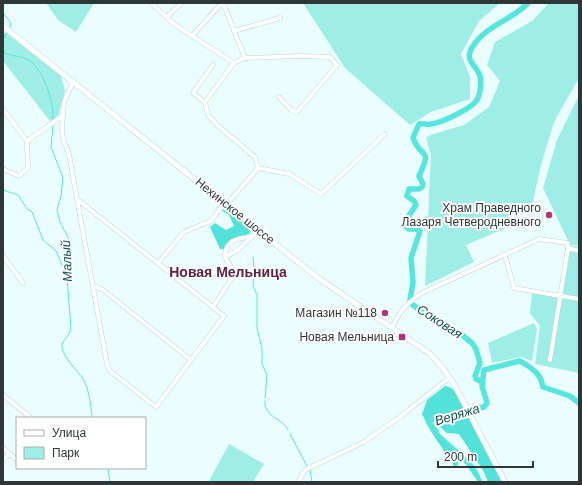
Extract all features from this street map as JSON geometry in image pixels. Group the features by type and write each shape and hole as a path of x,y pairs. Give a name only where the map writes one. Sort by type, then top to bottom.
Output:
{"main road":[{"name":"Нехинское шоссе","path":"3,26 337,292 429,353 450,377 505,482"}],"street":[{"path":"150,3 174,24 234,63"},
{"path":"166,17 182,3"},
{"path":"192,36 222,3 245,58"},
{"path":"234,31 280,18"},
{"path":"205,102 234,63 245,58 300,56 330,57 337,65 297,112 291,110 279,97"},
{"path":"213,65 193,94 205,102 208,115 217,125 256,157 258,168"},
{"path":"73,82 64,102 62,116 63,139 69,154 77,199 94,286 107,364 110,371 156,407 224,316 77,199"},
{"path":"3,109 27,141 28,168 19,176 3,169"},
{"path":"27,141 62,116"},
{"path":"258,168 289,174 321,194 385,134"},
{"path":"158,263 184,232 211,221 258,168"},
{"path":"225,256 233,254 250,237 259,231"},
{"path":"213,306 234,275 234,271 226,261 225,250 232,241 238,238 250,237"},
{"path":"392,328 403,307 420,294 539,239 568,244 550,360"},
{"path":"568,248 579,251"},
{"path":"505,255 514,288 579,299"},
{"path":"3,256 23,283"},
{"path":"94,286 103,290 191,360"},
{"path":"298,482 304,470 364,442 405,413 450,377"},
{"path":"3,394 30,417"},
{"path":"3,448 16,459"},
{"path":"3,459 10,454"}],"green space":[{"path":"46,3 94,3 76,32 58,20"},
{"path":"303,3 500,3 479,21 461,54 470,77 470,99 431,112 410,125 345,68"},
{"path":"549,3 579,3 579,78 554,122 541,165 532,206 513,205 508,227 466,245 474,262 425,286 431,155 426,138 430,135 464,125 489,107 500,81 487,65 495,42 532,21"},
{"path":"5,32 61,76 65,91 58,117 50,121 3,61 3,34"},
{"path":"579,95 579,246 570,245 543,188 557,140"},
{"path":"571,246 579,247 579,373 535,364 540,326 530,313 532,293 562,297"},
{"path":"534,323 537,329 532,361 521,357 492,363 488,343"},
{"path":"229,444 264,464 253,482 209,481"}],"shaded area":[{"path":"225,207 252,229 249,234 231,239 224,249 220,249 210,227 215,223 226,230 234,226 229,215 222,211"},
{"path":"445,386 455,391 465,408 448,416 436,415 431,418 432,427 460,456 457,466 454,466 430,430 422,414 427,400"},
{"path":"467,413 502,482 488,482 484,472 459,434 447,433 437,424 438,421 449,422"}],"water":[{"path":"463,411 464,414 446,422 434,421 432,424 437,431 474,466 482,482 478,482 467,466 431,426 431,421 433,419 444,419"}],"waterway":[{"name":"Соковая","path":"482,382 476,379 475,376 480,363 476,349 472,343 462,335 423,313 412,304 410,300 413,282 411,258 420,231 416,229 409,229 405,226 406,220 416,205 414,201 407,196 409,189 419,189 422,187 423,184 419,176 425,160 424,154 416,145 413,138 419,124 436,123 474,104 479,95 481,79 471,62 469,55 470,51 485,33 515,14 528,3"},
{"name":"Малый","path":"3,13 11,23 10,28"},
{"name":"Малый","path":"3,39 7,33"},
{"name":"Малый","path":"3,52 27,59 33,63 47,87 52,105 53,121"},
{"name":"Малый","path":"53,124 51,147 63,178 61,196 57,210 60,222 68,238 67,277 71,328 62,347 63,351 87,387 92,417"},
{"path":"3,190 18,195 27,209 32,212 43,240 56,251 67,277"},
{"path":"253,257 253,286 257,295 257,328 262,349 262,364 267,375 265,398"},
{"name":"Веряжа","path":"436,431 429,423 432,419 443,420 455,414 484,407 487,403 482,386 484,370 519,361 537,373 541,379 543,387 570,396 579,403"},
{"path":"265,401 267,411 288,430"},
{"path":"290,434 307,466"},
{"name":"Малый","path":"108,469 110,482"},
{"path":"310,470 312,482"}],"place":[{"name":"Храм Праведного Лазаря Четверодневного","path":"549,215"},
{"name":"Магазин №118","path":"385,313"},
{"name":"Новая Мельница","path":"402,337"}],"district":[{"name":"Новая Мельница","path":"228,272"}]}
